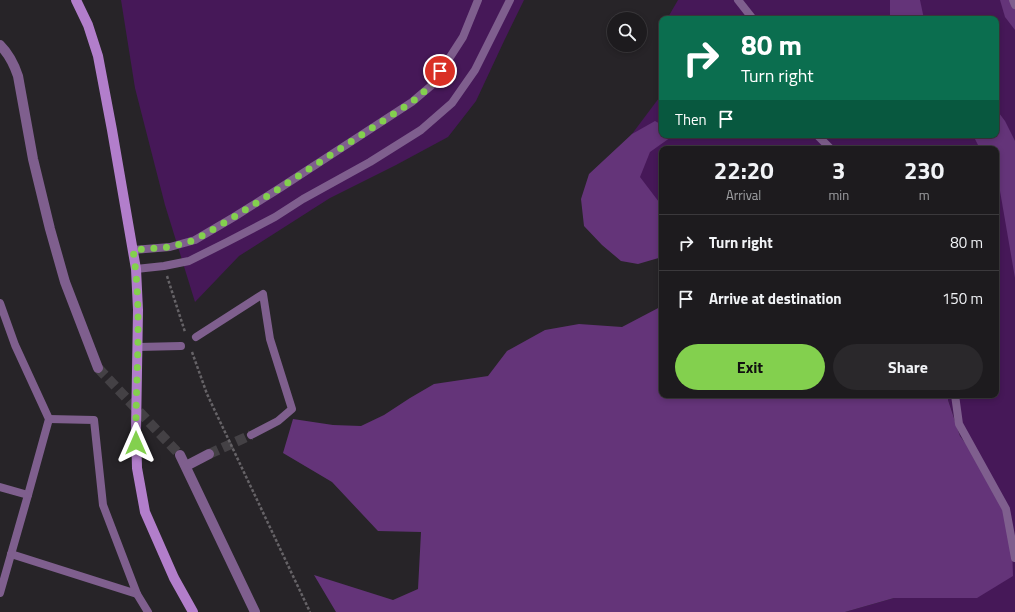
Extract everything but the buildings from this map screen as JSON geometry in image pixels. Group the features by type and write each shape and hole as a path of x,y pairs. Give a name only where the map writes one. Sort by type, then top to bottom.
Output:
{"street":[{"path":"76,0 88,25 98,56 136,270 138,347 136,431 137,468 145,512 174,578 193,612"},
{"path":"0,45 14,63 18,76 33,159 50,229 65,282 98,368"},
{"path":"186,466 209,454"},
{"path":"180,455 255,612"}],"lane":[{"path":"133,250 170,247 195,240 234,217 412,102 432,85 463,37 478,0"},
{"path":"136,270 189,261 275,217 303,199 370,162 421,130 452,102 475,70 510,0"},
{"path":"738,0 751,16"},
{"path":"1013,0 1015,5"},
{"path":"820,138 828,146"},
{"path":"196,337 263,294 270,339 292,409 278,421 251,435"},
{"path":"0,302 2,316 48,419 0,593"},
{"path":"138,347 181,346"},
{"path":"955,398 958,424 1006,509 1015,558"},
{"path":"48,419 94,420 103,505 137,594 148,612"},
{"path":"0,486 28,495"},
{"path":"11,554 137,594"}],"path":[{"path":"164,266 187,337"},
{"path":"192,351 207,394 310,612"}],"shaded area":[{"path":"121,0 524,0 476,101 448,137 330,198 239,256 195,302 165,205 135,88"},
{"path":"678,0 1015,0 1015,612 845,612 894,598 972,598 990,475 960,436 948,398 999,398 999,146 659,146 659,225 613,162 659,98 659,138 999,138 999,16 669,16"},
{"path":"890,0 920,0 923,16 890,16"},
{"path":"1000,0 1015,0 1015,30 1005,17"},
{"path":"999,113 1005,121 1015,141 1015,278 999,189 999,146 978,146 974,138 999,138"},
{"path":"655,121 659,123 659,138 670,138 650,152 640,177 659,202 659,258 638,264 621,261 602,245 584,226 581,199 589,174 632,134"},
{"path":"659,308 659,398 948,398 960,436 990,475 1003,503 1012,546 1013,576 977,598 894,598 845,612 336,612 314,575 393,600 418,589 421,532 378,531 332,482 283,453 293,419 333,425 361,426 384,415 434,384 488,376 507,351 545,330 579,324 622,327"}],"tunnel":[{"path":"98,368 180,455"},
{"path":"209,454 251,435"}],"route":[{"path":"136,443 138,310 136,270 133,250 170,247 195,240 280,188 412,102 432,85 440,71"}]}
